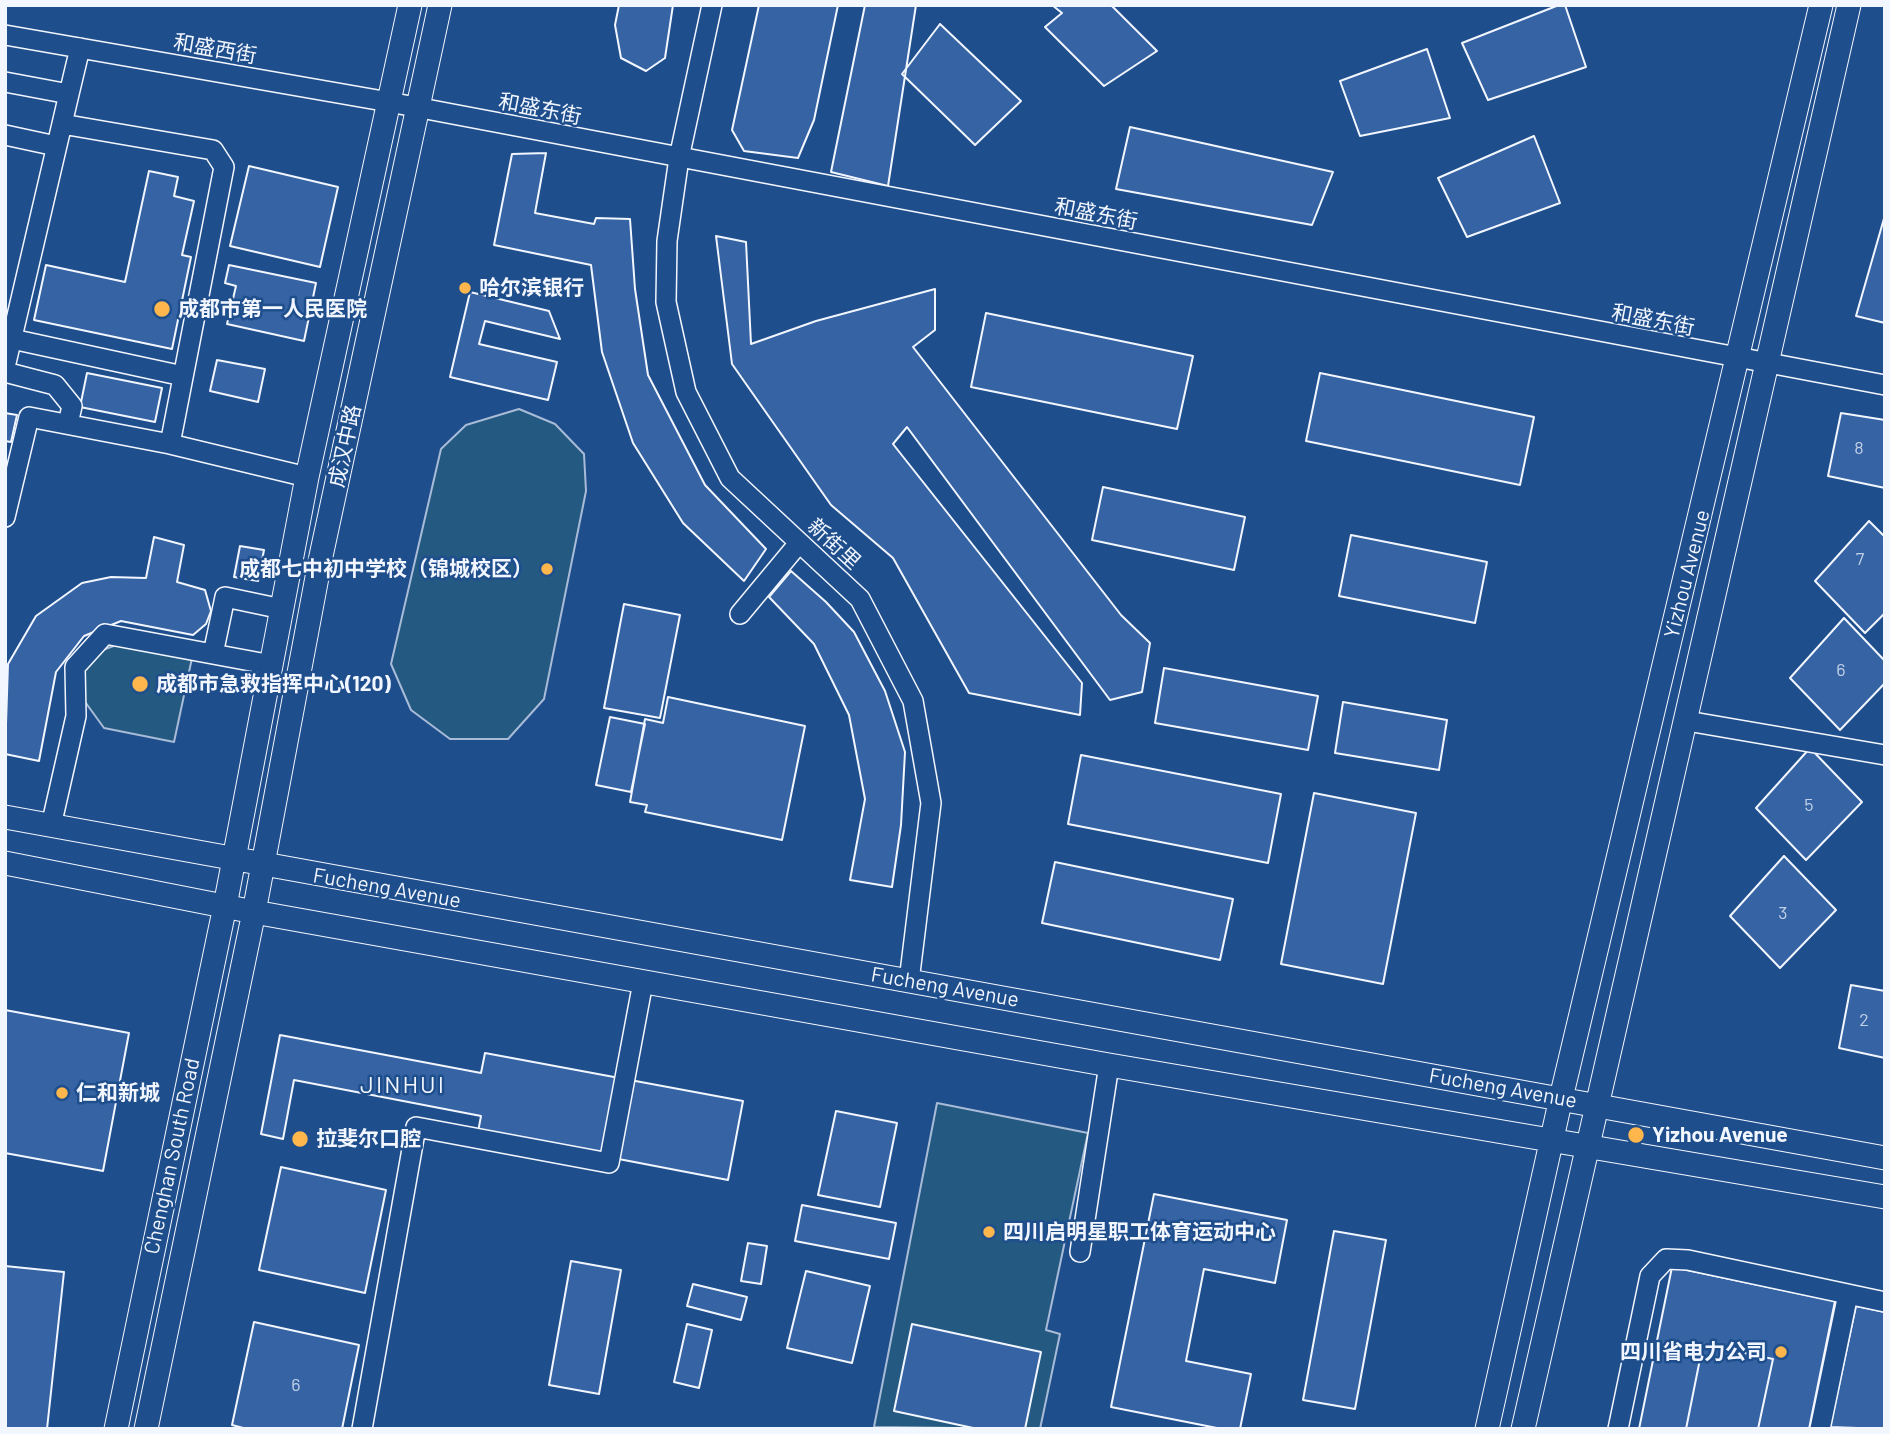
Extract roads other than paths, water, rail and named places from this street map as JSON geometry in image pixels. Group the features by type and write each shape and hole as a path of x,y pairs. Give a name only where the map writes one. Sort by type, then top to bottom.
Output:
{"main road":[{"name":"成汉中路","path":"227,895 307,477 410,5"},
{"name":"成汉中路","path":"259,888 321,556 440,5"},
{"name":"Yizhou Avenue","path":"1487,1429 1561,1098 1821,5"},
{"name":"Yizhou Avenue","path":"1523,1429 1849,5"},
{"name":"Fucheng Avenue","path":"5,817 263,866 1885,1158"},
{"name":"Fucheng Avenue","path":"5,863 227,895 254,912 1109,1065 1552,1138 1885,1197"},
{"name":"Chenghan South Road","path":"146,1429 259,888"},
{"name":"Chenghan South Road","path":"116,1429 227,895"}],"street":[{"name":"新街里","path":"712,5 679,158 667,242 666,302 686,392 730,478 860,599 913,702 931,803 909,981"},
{"name":"和盛西街","path":"5,35 417,109"},
{"path":"68,424 72,407 55,385 5,370 80,48"},
{"path":"5,82 69,94"},
{"name":"和盛东街","path":"417,109 1738,360 1885,385"},
{"path":"62,124 214,150 224,167 170,444"},
{"path":"5,135 56,146"},
{"path":"12,339 183,376"},
{"path":"5,517 29,416 170,444 307,477"},
{"path":"740,614 799,543"},
{"path":"213,654 225,597 282,608"},
{"path":"51,826 76,716 75,667 106,634 272,665"},
{"path":"1687,721 1885,755"},
{"path":"362,1429 416,1128 609,1163 643,982"},
{"path":"1080,1252 1109,1065"},
{"path":"1618,1429 1650,1276 1666,1259 1688,1260 1885,1302"},
{"path":"1820,1429 1848,1294"}],"place":[{"name":"哈尔滨银行","path":"465,288"},
{"name":"成都市第一人民医院","path":"162,309"},
{"name":"成都七中初中学校（锦城校区）","path":"547,569"},
{"name":"成都市急救指挥中心(120)","path":"140,684"},
{"name":"仁和新城","path":"62,1093"},
{"name":"Yizhou Avenue","path":"1636,1135"},
{"name":"拉斐尔口腔","path":"300,1139"},
{"name":"四川启明星职工体育运动中心","path":"989,1232"},
{"name":"四川省电力公司","path":"1781,1352"}],"district":[{"name":"JINHUI","path":"403,1085"}]}
